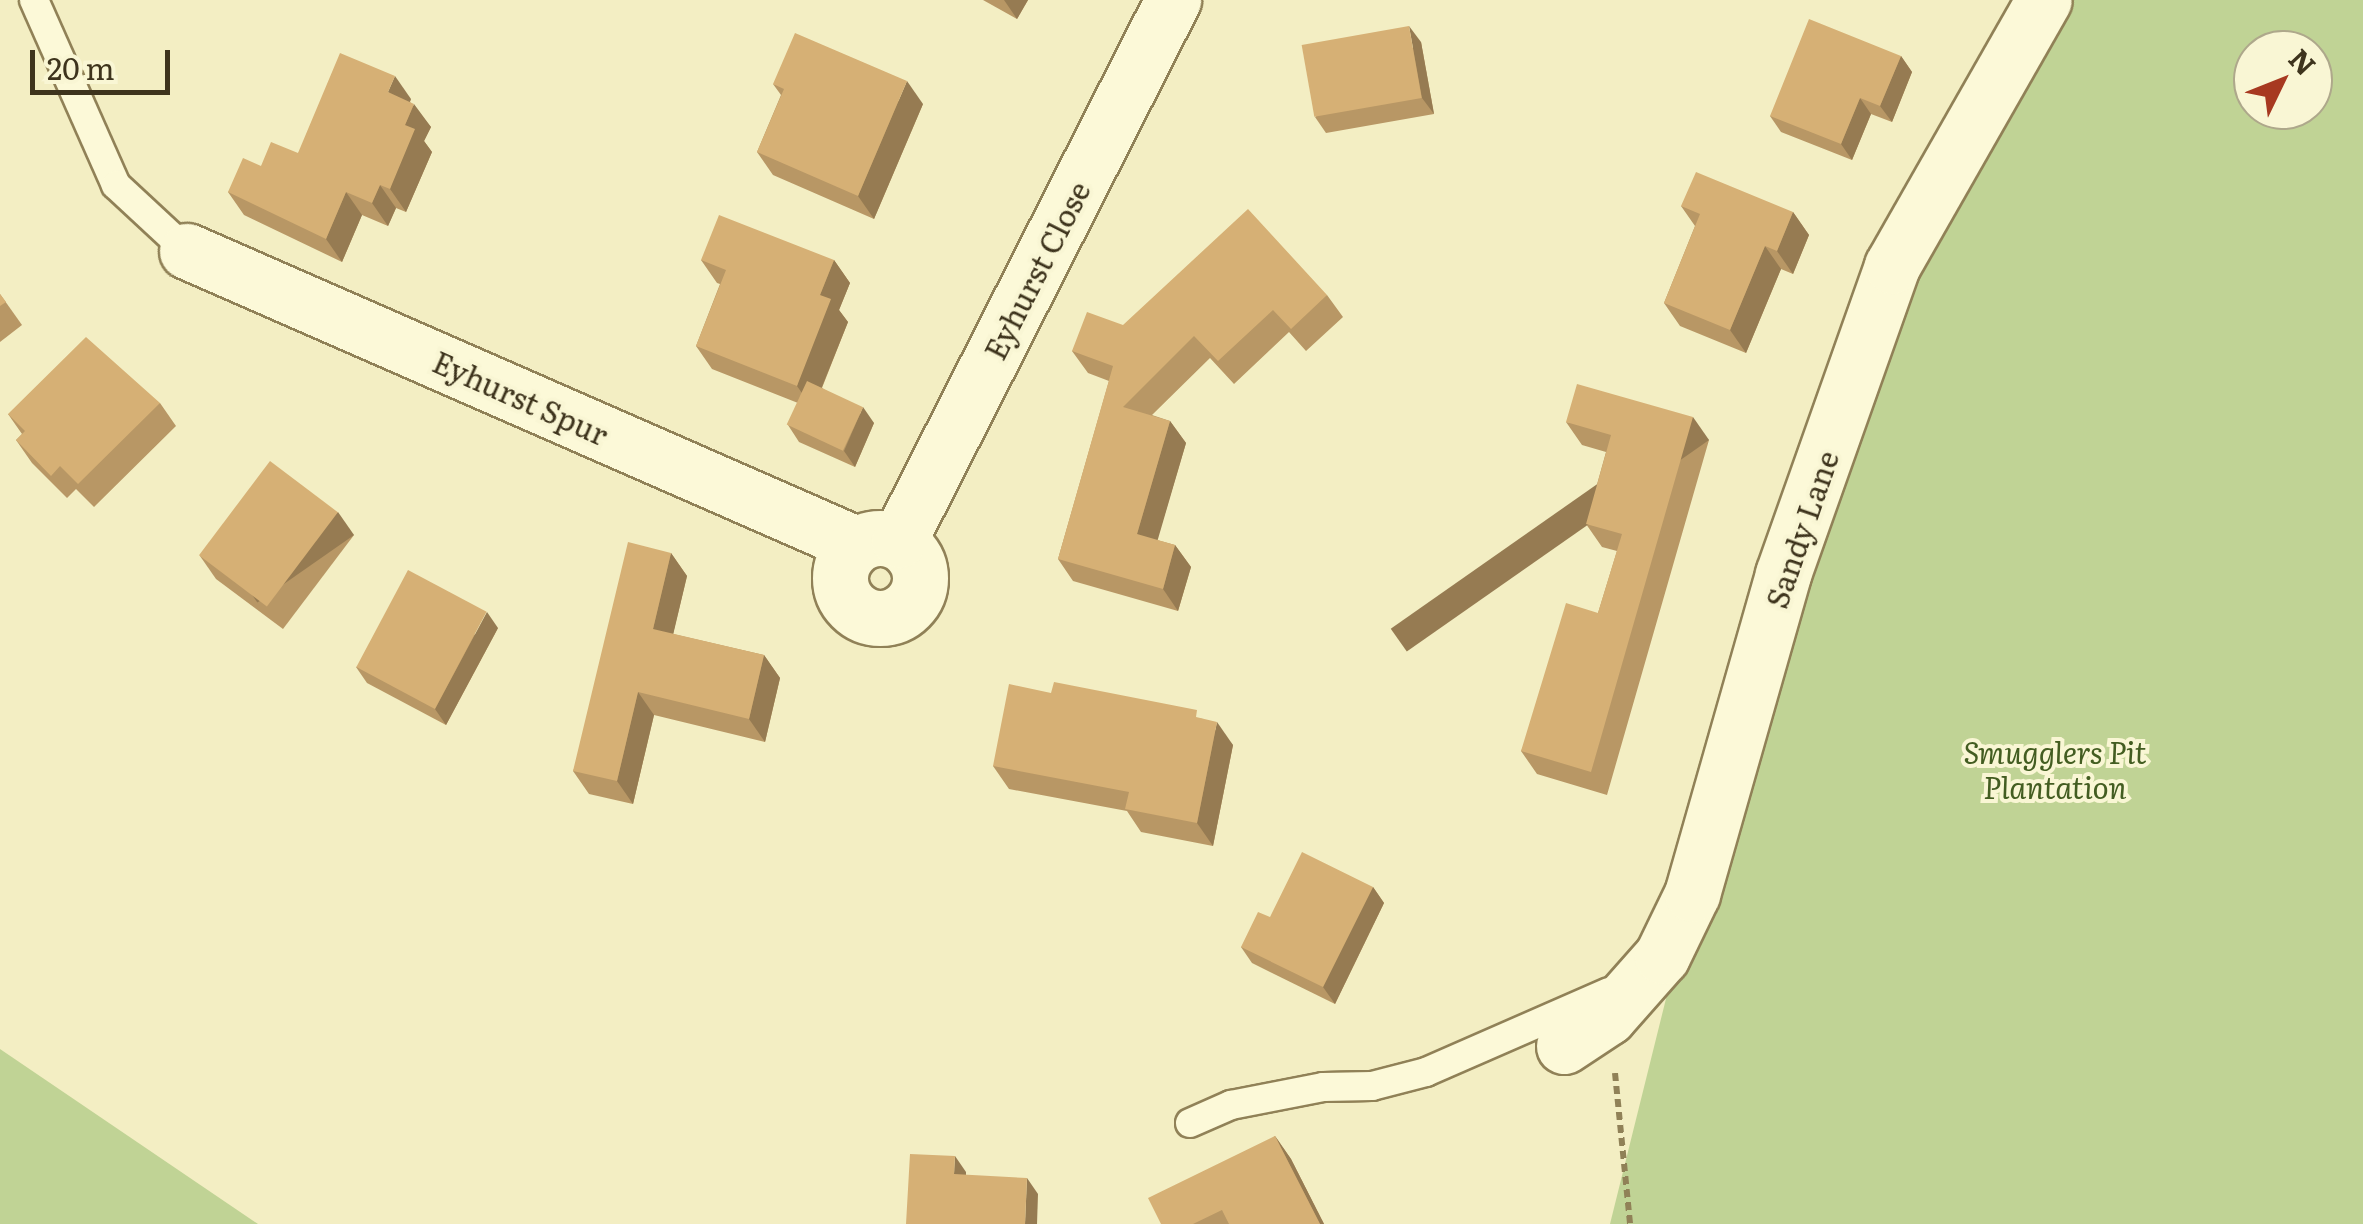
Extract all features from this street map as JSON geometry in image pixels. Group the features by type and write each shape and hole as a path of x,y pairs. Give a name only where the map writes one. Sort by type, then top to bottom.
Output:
{"street":[{"name":"Eyhurst Close","path":"878,542 1173,0"},
{"name":"Sandy Lane","path":"1605,1014 1662,956 1692,894 1784,574 1892,266 2044,0"},
{"name":"Eyhurst Spur","path":"187,250 878,542"}],"lane":[{"path":"34,0 116,185 187,250"},
{"path":"1190,1123 1231,1106 1323,1087 1372,1086 1426,1072 1605,1014"}],"path":[{"path":"1605,1014 1630,1224"}],"green space":[{"name":"Smugglers Pit Plantation","path":"2044,0 2363,0 2363,1224 1610,1224 1692,894 1892,266"},
{"path":"0,1049 258,1224 0,1224"}],"building":[{"path":"1809,19 1901,56 1880,106 1860,98 1841,144 1770,116"},
{"path":"1409,26 1422,98 1314,117 1302,45"},
{"path":"795,33 907,81 858,196 757,152 784,89 773,84"},
{"path":"340,53 395,76 388,92 414,104 405,125 415,129 390,189 380,185 372,203 346,192 326,239 228,192 243,158 261,166 271,142 298,153"},
{"path":"1696,172 1793,212 1777,251 1765,246 1730,330 1664,303 1700,214 1681,206"},
{"path":"1248,209 1327,295 1291,329 1273,310 1218,361 1194,336 1123,407 1170,421 1137,534 1175,545 1163,589 1058,559 1113,366 1072,351 1087,312 1123,325"},
{"path":"719,215 834,260 820,295 831,299 797,386 696,346 726,270 701,260"},
{"path":"86,337 160,403 78,484 60,466 51,476 16,440 25,431 8,414"},
{"path":"807,381 863,407 843,451 787,425"},
{"path":"1577,384 1693,417 1591,772 1521,751 1566,603 1598,613 1622,534 1586,524 1611,435 1566,422"},
{"path":"270,461 338,512 267,606 199,555"},
{"path":"628,542 671,553 653,629 764,655 749,719 638,692 617,781 573,771"},
{"path":"408,570 487,612 435,709 356,667"},
{"path":"1054,682 1197,710 1196,717 1217,722 1197,823 1125,809 1129,792 993,766 1009,684 1051,693"},
{"path":"1302,852 1373,887 1323,987 1241,947 1258,912 1270,917"},
{"path":"1275,1136 1320,1224 1229,1224 1222,1210 1193,1224 1161,1224 1148,1198"},
{"path":"910,1154 955,1156 954,1174 1027,1178 1025,1224 906,1224"}]}
